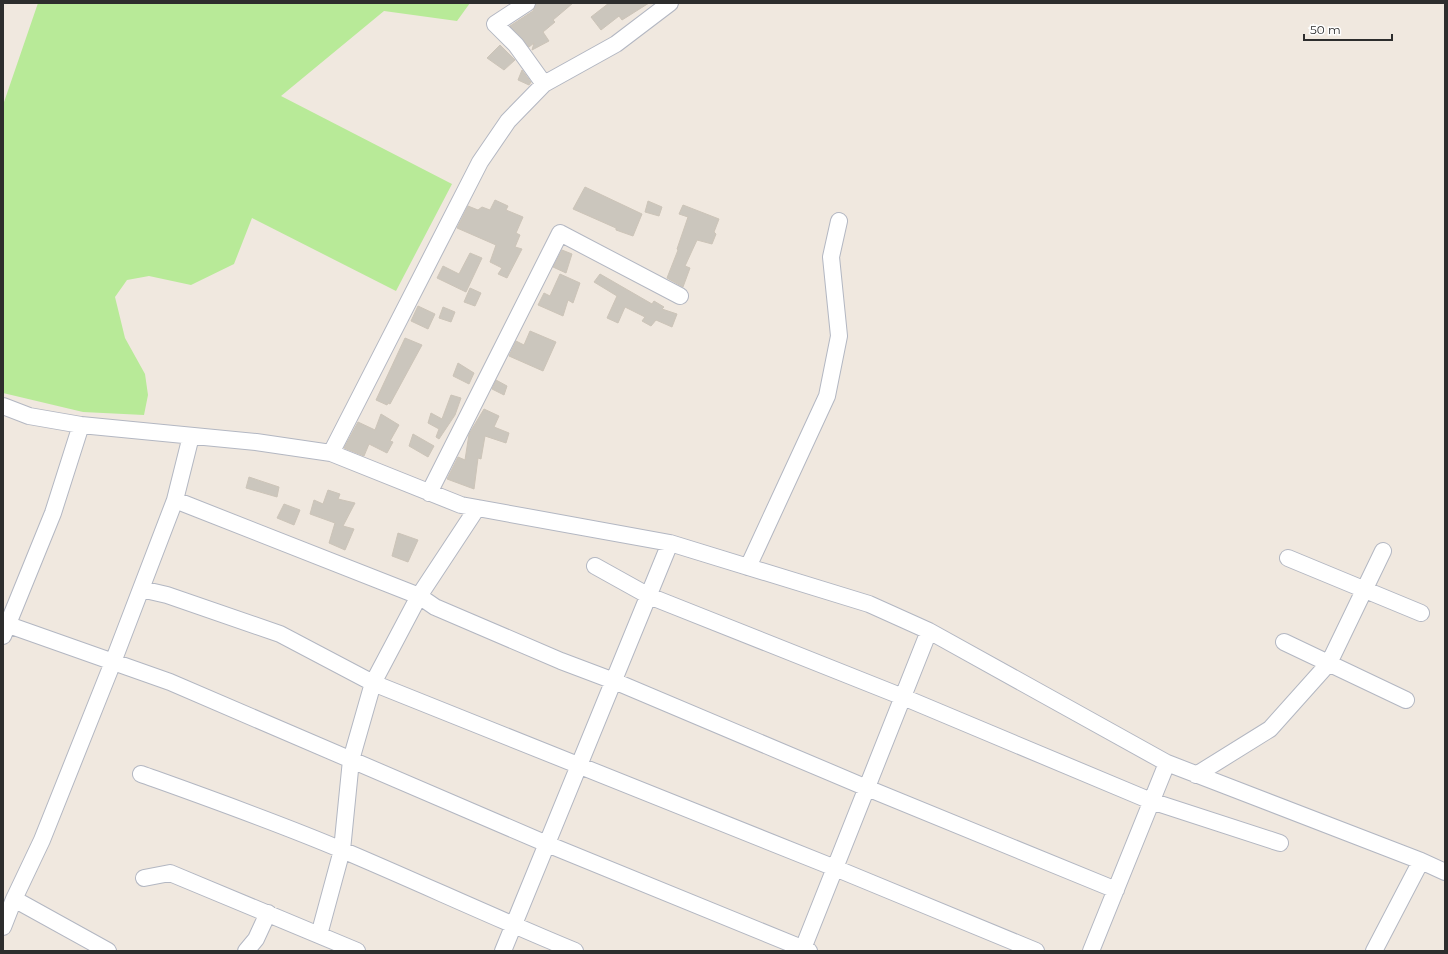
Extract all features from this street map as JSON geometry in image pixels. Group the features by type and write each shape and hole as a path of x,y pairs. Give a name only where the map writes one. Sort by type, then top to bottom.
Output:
{"street":[{"path":"527,3 495,24 516,45 544,84"},
{"path":"332,453 480,162 508,121 544,84 616,44 670,3"},
{"path":"748,567 827,396 839,336 831,257 839,221"},
{"path":"429,493 560,233 680,296"},
{"path":"3,406 29,416 81,425 256,442 332,453 461,505 670,543 869,604 929,632 1167,763 1421,861 1445,872"},
{"path":"81,425 53,513 5,628 113,662 170,682 547,844 804,950 929,632"},
{"path":"3,927 14,899 42,840 141,589 175,500 191,436"},
{"path":"175,500 419,596 442,610 561,661 614,681 867,788 1116,890"},
{"path":"319,935 342,850 351,760 373,683 419,596 477,508"},
{"path":"503,951 670,543"},
{"path":"1196,775 1270,729 1329,663 1383,551"},
{"path":"1288,558 1364,591 1421,613"},
{"path":"594,566 648,596 903,697 1152,801 1280,843"},
{"path":"141,589 167,595 280,634 373,683 835,868 1036,951"},
{"path":"1284,642 1406,700"},
{"path":"1091,951 1167,763"},
{"path":"141,774 272,822 342,850 513,926 576,951"},
{"path":"1374,951 1421,861"},
{"path":"144,878 170,872 357,951"},
{"path":"14,899 108,951"},
{"path":"246,951 256,939 268,913"}],"green space":[{"path":"38,3 470,3 457,21 384,11 281,96 452,184 396,291 252,218 234,264 191,285 149,276 127,280 115,297 125,338 145,374 148,395 144,415 83,412 3,393 3,105"}],"building":[{"path":"536,3 573,3 553,20 555,22 543,32 549,41 532,50 534,43 529,47 510,26 533,11"},
{"path":"609,3 649,3 622,20 619,16 601,30 591,17"},
{"path":"500,45 515,60 504,70 487,58"},
{"path":"522,70 531,82 529,85 518,80"},
{"path":"585,187 642,214 633,236 616,230 616,228 573,209"},
{"path":"495,200 508,206 506,210 523,217 516,233 520,235 515,247 522,249 507,278 498,274 502,268 490,262 496,245 457,228 468,206 478,210 482,207 490,210"},
{"path":"648,201 662,207 659,216 645,212"},
{"path":"683,205 719,219 714,232 716,234 712,244 697,240 685,266 690,268 683,287 667,278 678,250 677,249 688,217 679,214"},
{"path":"562,250 572,254 566,273 553,267"},
{"path":"470,253 482,258 466,292 437,278 443,266 459,274"},
{"path":"560,274 580,283 573,303 568,300 563,316 538,305 544,293 550,296"},
{"path":"600,274 652,304 654,301 664,307 662,309 677,314 672,327 656,320 651,326 642,321 645,317 625,307 618,323 607,318 617,296 594,282"},
{"path":"470,288 481,293 475,306 464,302"},
{"path":"418,306 435,314 428,329 411,321"},
{"path":"443,307 455,312 451,322 439,318"},
{"path":"530,331 556,342 543,371 509,356 516,341 524,345"},
{"path":"405,338 422,345 390,404 388,403 387,405 376,400"},
{"path":"458,363 474,373 469,384 453,376"},
{"path":"496,380 507,386 504,395 492,389"},
{"path":"451,395 461,398 455,415 439,439 436,437 439,429 428,423 431,413 442,419"},
{"path":"484,409 499,416 494,427 509,433 506,443 485,436 481,459 478,458 474,489 447,479 458,457 465,460 469,434"},
{"path":"381,414 399,425 390,441 393,442 387,453 369,444 364,456 344,448 358,422 375,430"},
{"path":"413,434 434,446 428,457 409,446"},
{"path":"249,477 279,487 277,497 246,488"},
{"path":"328,490 340,494 338,499 355,503 343,526 354,529 345,550 329,543 335,523 310,514 314,500 323,504"},
{"path":"284,504 300,510 294,525 277,518"},
{"path":"398,533 418,540 408,562 392,556"}]}
